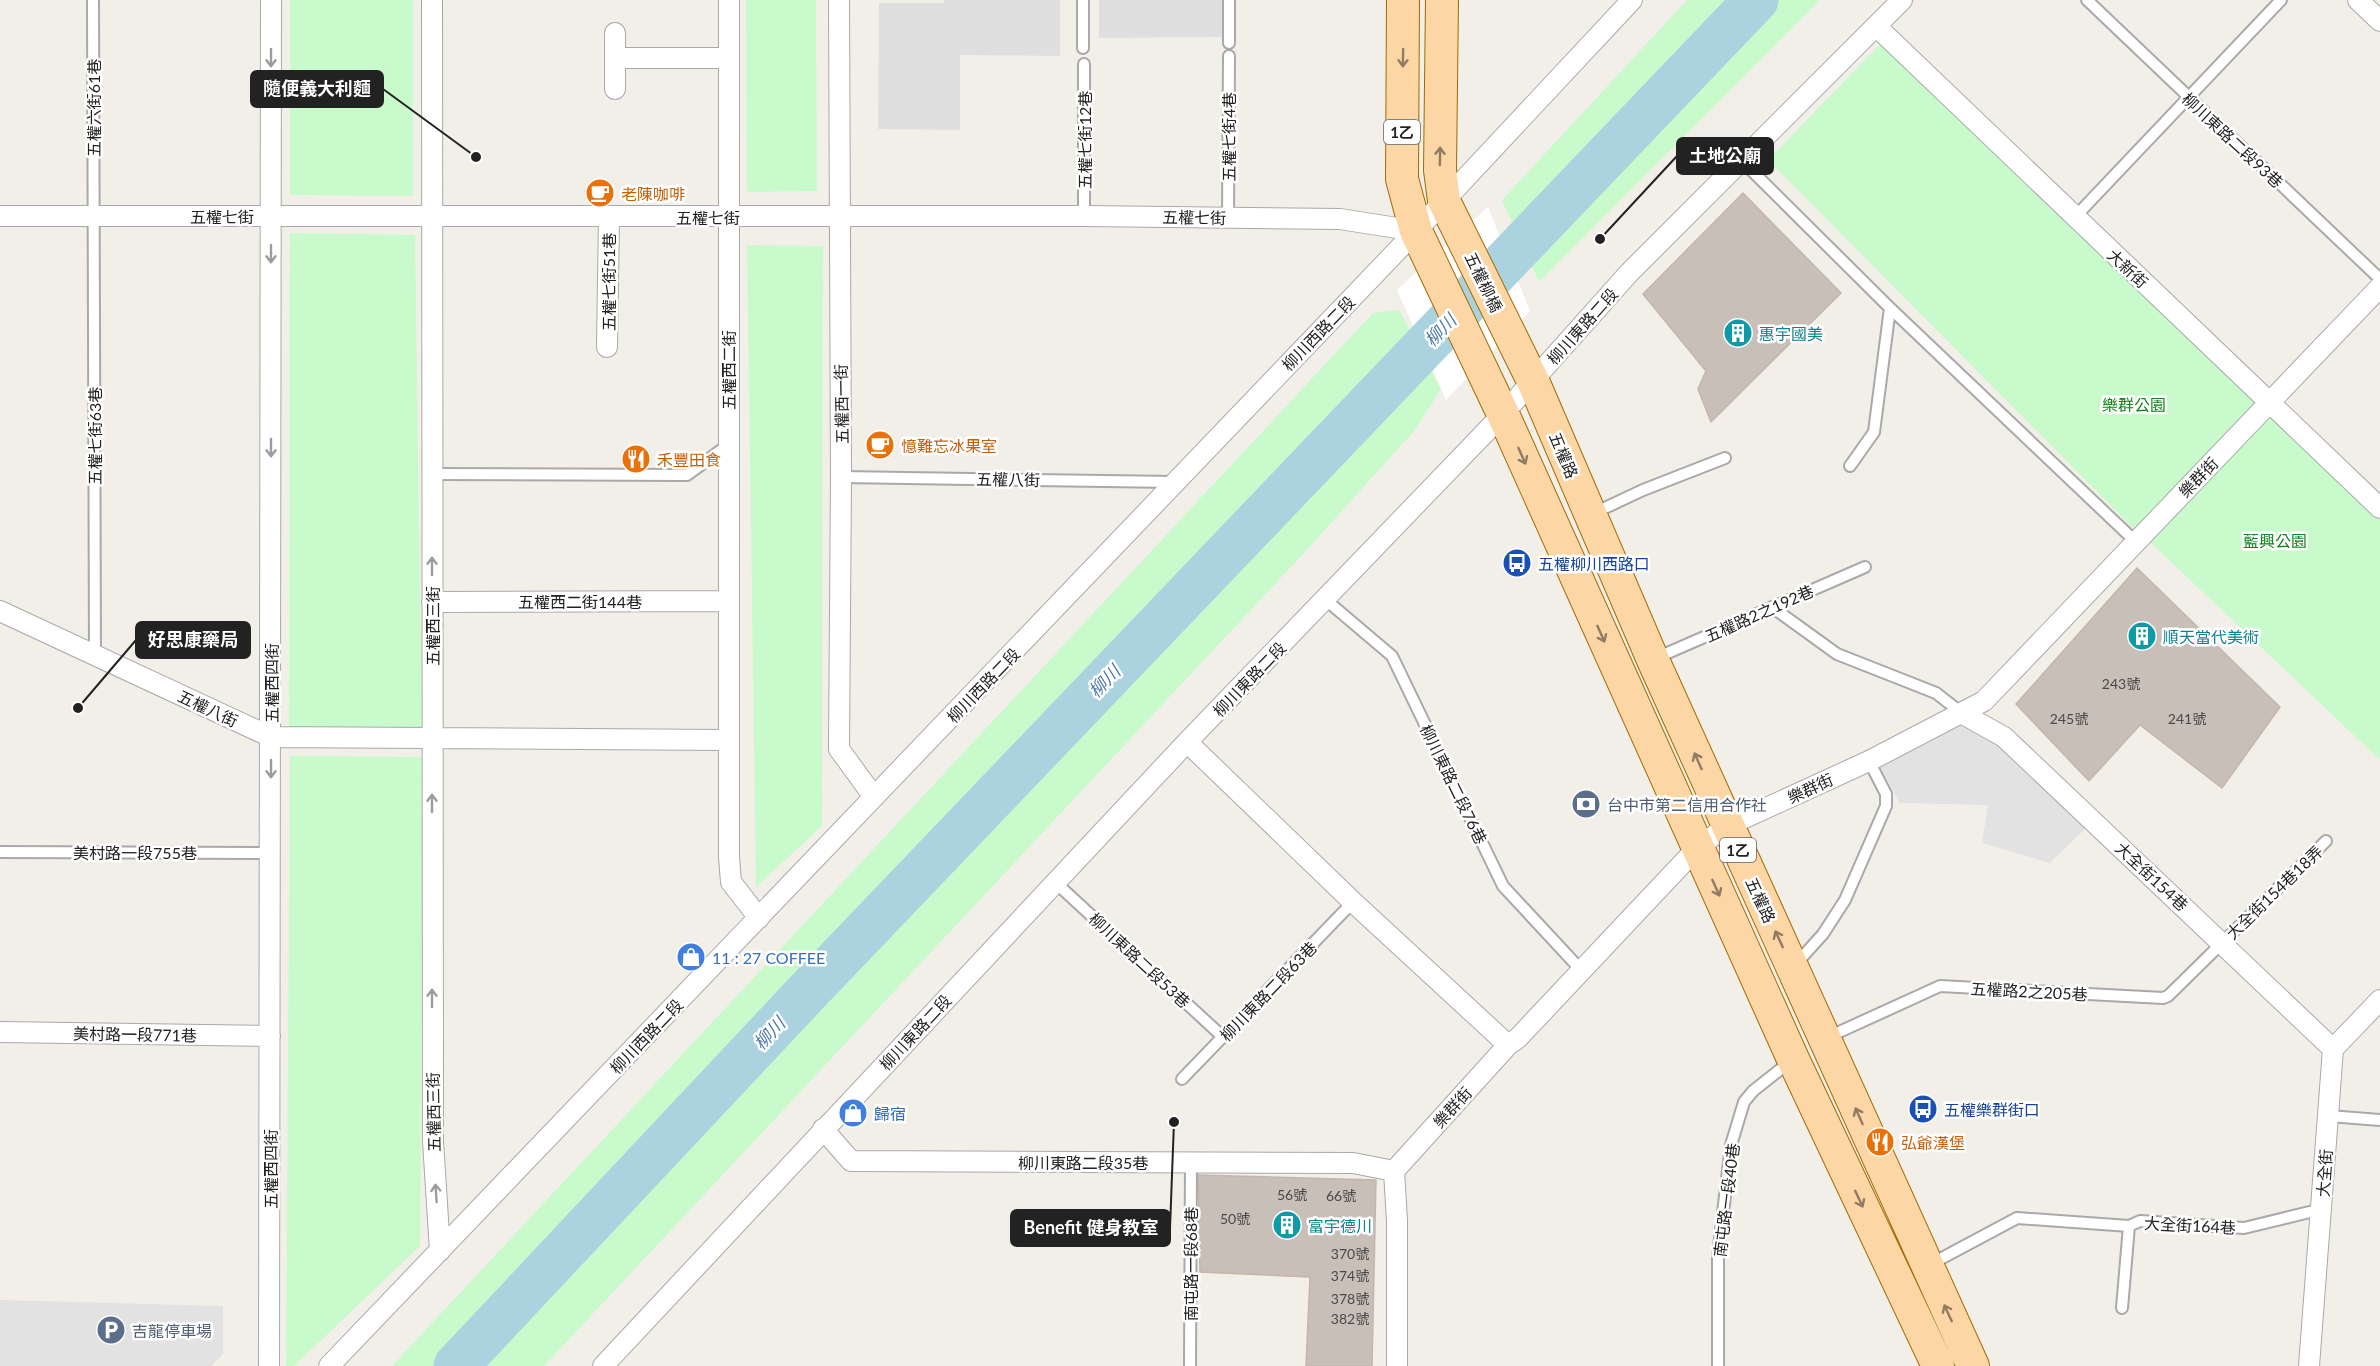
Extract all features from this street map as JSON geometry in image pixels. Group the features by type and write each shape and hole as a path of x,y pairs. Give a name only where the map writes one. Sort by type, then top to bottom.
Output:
{"main road":[{"name":"1乙","path":"1404,0 1402,178 1416,231 1503,414 1793,1059 1938,1366"},
{"name":"1乙","path":"1442,0 1440,170 1444,201"},
{"name":"五權柳橋","path":"1444,201 1509,333"},
{"name":"五權路","path":"1509,333 1533,381 1589,516 1727,826 1973,1366"}],"street":[{"name":"五權西四街","path":"269,1366 271,0"},
{"name":"五權西三街","path":"432,0 433,1141 440,1251"},
{"name":"五權西二街","path":"729,0 728,740 731,882 759,918"},
{"name":"五權西一街","path":"839,0 842,477 839,749 873,797"},
{"name":"柳川西路二段","path":"329,1366 1416,231 1632,0"},
{"name":"柳川東路二段","path":"603,1366 1188,742 1503,414 1629,273 1743,162 1902,0"},
{"path":"2358,0 2380,21"},
{"name":"大新街","path":"1877,27 2074,218 2380,508"},
{"path":"615,33 615,89"},
{"path":"615,58 729,58"},
{"name":"五權七街","path":"0,216 728,218 1084,216 1340,219 1416,231"},
{"name":"五權七街51巷","path":"608,347 609,217"},
{"name":"樂群街","path":"1394,1171 1508,1045 1518,1038 1697,848 1727,826 1869,761 1963,714 1984,701 2380,287"},
{"name":"五權西二街144巷","path":"432,602 728,601"},
{"name":"五權八街","path":"0,611 271,737 432,739"},
{"name":"大全街154巷","path":"1963,714 2004,736 2333,1049"},
{"path":"432,739 728,740"},
{"path":"1188,742 1353,902 1508,1045"},
{"path":"2333,1049 2380,1000"},
{"name":"美村路一段771巷","path":"0,1032 270,1036"},
{"name":"大全街","path":"2309,1366 2333,1049"},
{"name":"柳川東路二段35巷","path":"823,1129 851,1161 1353,1163 1394,1171"},
{"path":"1394,1171 1397,1221 1397,1366"}],"lane":[{"name":"五權六街61巷","path":"93,0 93,216"},
{"path":"1083,0 1083,48"},
{"path":"1229,0 1229,43"},
{"name":"柳川東路二段93巷","path":"2087,0 2380,279"},
{"path":"2074,218 2281,0"},
{"name":"五權七街4巷","path":"1228,218 1229,56"},
{"name":"五權七街12巷","path":"1084,64 1084,216"},
{"path":"1743,162 1890,308 2136,542"},
{"name":"五權七街63巷","path":"93,216 95,656"},
{"path":"1850,466 1874,432 1890,308"},
{"path":"432,474 687,475 728,445"},
{"path":"1589,516 1643,490 1725,458"},
{"name":"五權八街","path":"842,477 1174,482"},
{"name":"五權路2之192巷","path":"1653,660 1865,567"},
{"name":"柳川東路二段76巷","path":"1326,600 1392,656 1503,886 1582,971"},
{"path":"1772,607 1837,654 1936,693 1963,714"},
{"path":"1792,968 1823,933 1845,900 1886,806 1886,794 1869,761"},
{"name":"大全街154巷18弄","path":"2222,943 2326,841"},
{"name":"美村路一段755巷","path":"0,852 270,853"},
{"name":"柳川東路二段53巷","path":"1056,883 1223,1037"},
{"name":"柳川東路二段63巷","path":"1182,1079 1353,902"},
{"name":"五權路2之205巷","path":"1825,1038 1940,986 2163,999 2222,943"},
{"name":"南屯路一段40巷","path":"1718,1366 1719,1255 1731,1145 1744,1102 1753,1091 1793,1059"},
{"path":"2329,1116 2380,1120"},
{"name":"南屯路一段68巷","path":"1190,1366 1191,1163"},
{"name":"大全街164巷","path":"1926,1266 2017,1218 2129,1226 2140,1221 2244,1228 2322,1209"},
{"path":"2122,1308 2129,1226"}],"shaded area":[{"path":"944,0 1060,0 1060,56 960,55 960,130 878,129 879,3 943,3"},
{"path":"1099,0 1225,0 1225,37 1099,38"},
{"path":"1962,720 2001,740 2087,827 2050,863 1982,843 1988,805 1900,803 1878,764"},
{"name":"吉龍停車場","path":"0,1300 223,1306 223,1354 211,1366 0,1366"}],"green space":[{"path":"290,0 413,0 413,196 290,195"},
{"path":"746,0 816,0 817,191 747,192"},
{"path":"1687,0 1820,0 1539,282 1502,200"},
{"name":"樂群公園","path":"1884,40 2260,402 2136,531 1768,160"},
{"path":"290,233 415,235 422,729 289,728"},
{"path":"747,245 823,246 822,826 756,887"},
{"path":"1399,310 1441,389 1415,430 1304,553 544,1366 392,1366 1373,313"},
{"name":"藍興公園","path":"2271,414 2380,519 2380,760 2148,540"},
{"path":"290,756 423,757 420,1246 294,1366 286,1366"}],"pier":[{"path":"1488,207 1530,311 1446,400 1397,290"}],"building":[{"name":"惠宇國美","path":"1743,193 1841,293 1711,422 1698,389 1706,371 1643,294"},
{"name":"順天當代美術","path":"2137,568 2280,707 2222,788 2140,725 2089,781 2016,704"},
{"name":"富宇德川","path":"1198,1175 1376,1180 1372,1366 1306,1366 1310,1277 1200,1272"}],"waterway":[{"name":"柳川","path":"456,1366 812,987 1756,0"}],"place":[{"name":"隨便義大利麵","path":"476,157"},
{"name":"老陳咖啡","path":"600,193"},
{"name":"土地公廟","path":"1600,239"},
{"name":"惠宇國美","path":"1738,333"},
{"name":"憶難忘冰果室","path":"880,445"},
{"name":"禾豐田食","path":"636,459"},
{"name":"五權柳川西路口","path":"1517,563"},
{"name":"順天當代美術","path":"2142,636"},
{"name":"好思康藥局","path":"78,708"},
{"name":"台中市第二信用合作社","path":"1586,804"},
{"name":"11 : 27 COFFEE","path":"691,957"},
{"name":"五權樂群街口","path":"1923,1109"},
{"name":"歸宿","path":"853,1113"},
{"name":"Benefit 健身教室","path":"1174,1122"},
{"name":"弘爺漢堡","path":"1880,1142"},
{"name":"富宇德川","path":"1287,1225"},
{"name":"吉龍停車場","path":"111,1330"}]}
